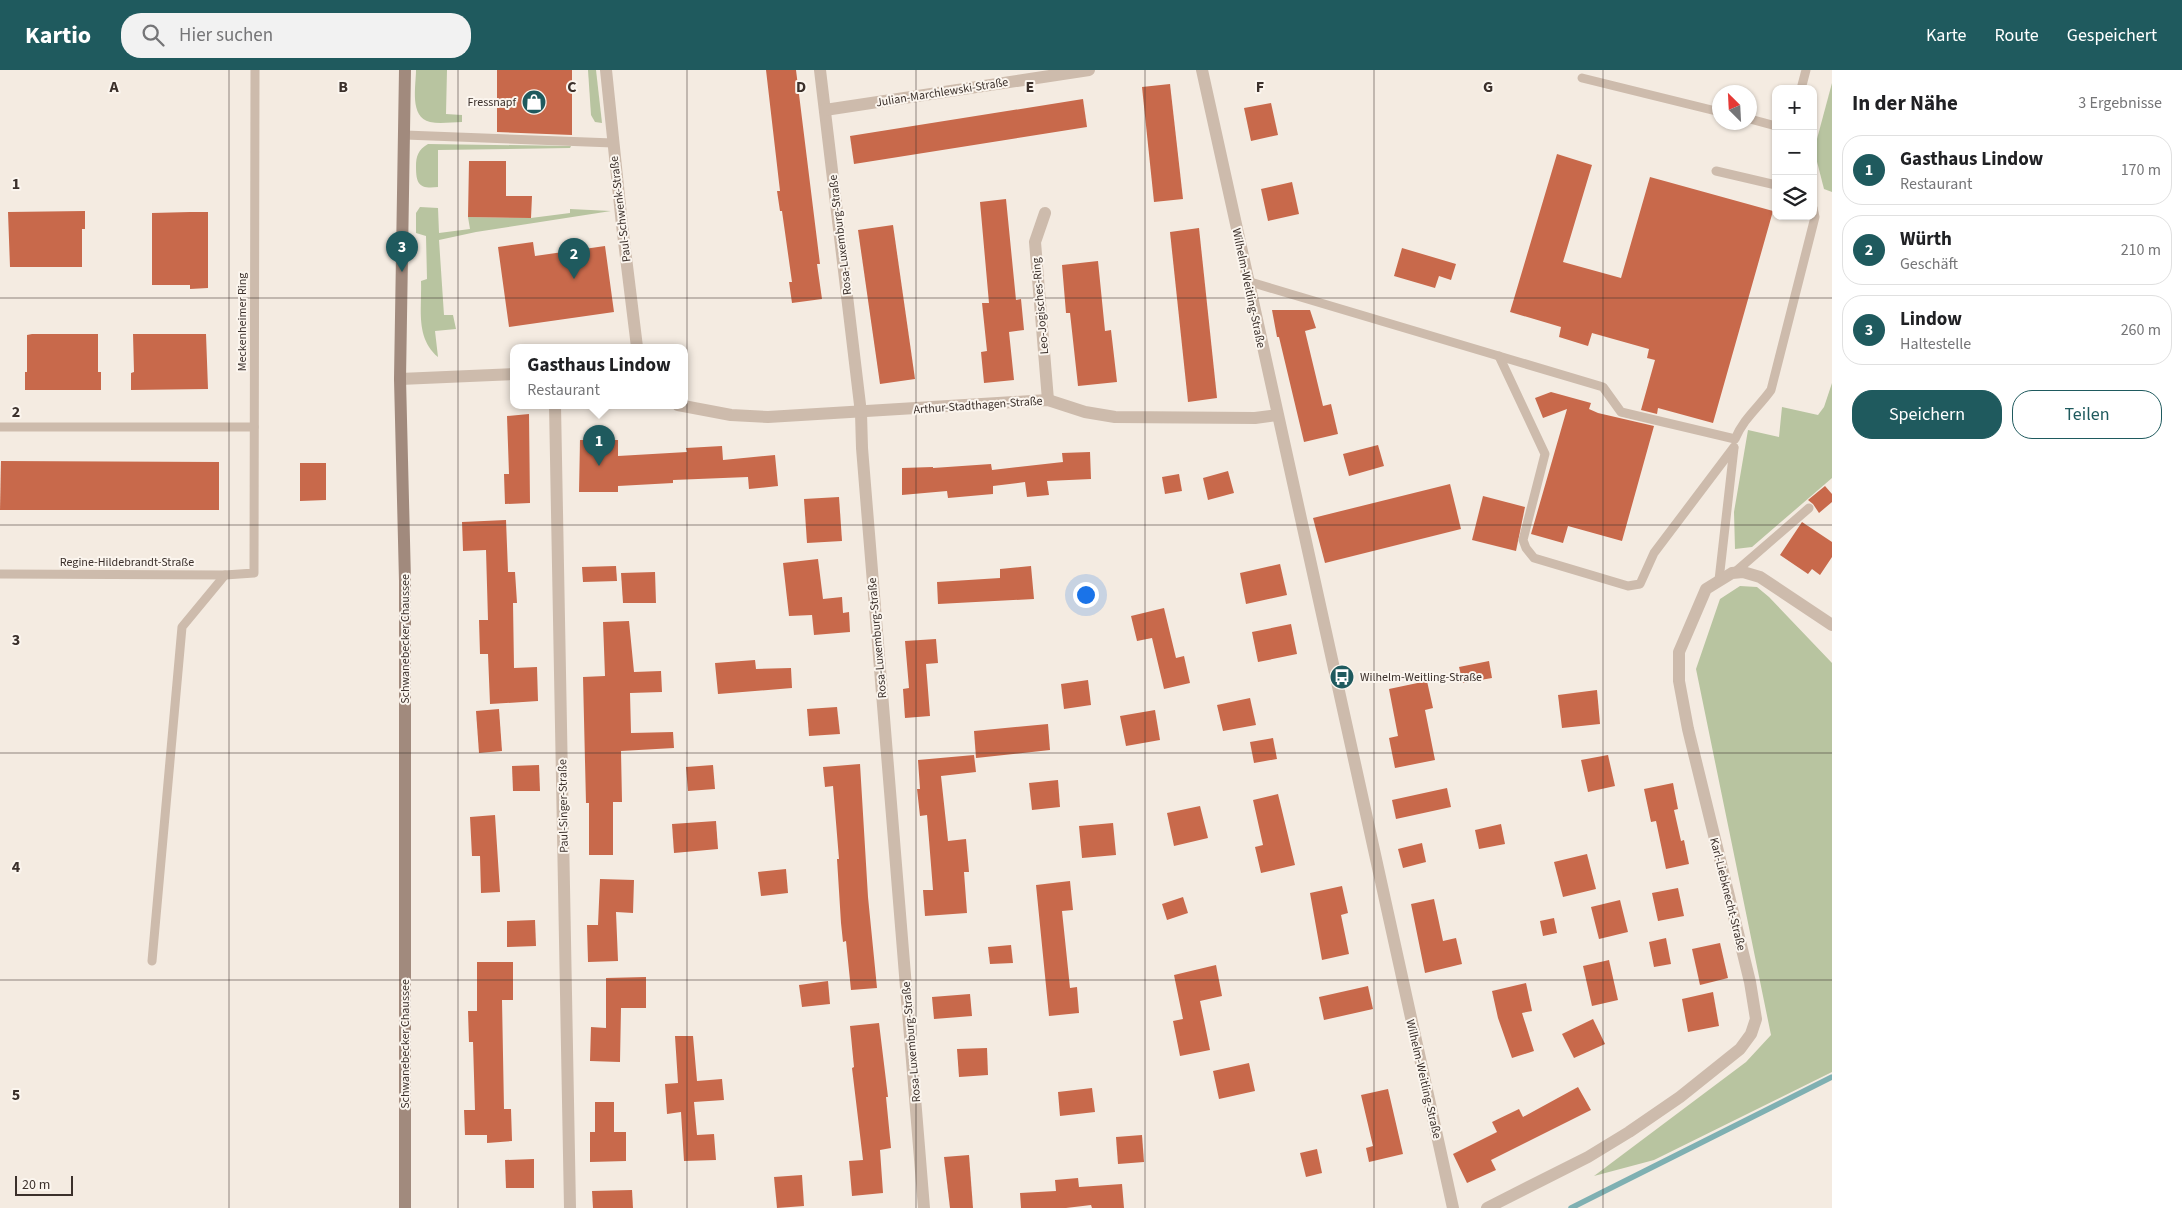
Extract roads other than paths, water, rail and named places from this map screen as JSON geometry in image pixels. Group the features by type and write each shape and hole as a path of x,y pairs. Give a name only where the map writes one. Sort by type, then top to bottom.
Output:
{"main road":[{"name":"Schwanebecker Chaussee","path":"405,70 400,380 405,581 405,1208"}],"street":[{"name":"Paul-Schwenk-Straße","path":"606,70 637,344"},
{"name":"Rosa-Luxemburg-Straße","path":"820,70 861,413 862,458 924,1208"},
{"name":"Julian-Marchlewski-Straße","path":"825,110 1089,70"},
{"name":"Wilhelm-Weitling-Straße","path":"1202,70 1247,281 1453,1208"},
{"name":"Leo-Jogisches-Ring","path":"1045,213 1035,242 1048,400"},
{"path":"400,380 510,374"},
{"name":"Arthur-Stadthagen-Straße","path":"688,407 731,415 759,416 861,413 1048,400 1084,412 1115,417 1255,418 1277,415"},
{"name":"Paul-Singer-Straße","path":"555,409 570,1208"},
{"path":"1734,573 1743,572 1760,577 1832,625"},
{"name":"Karl-Liebknecht-Straße","path":"1487,1208 1588,1157 1629,1132 1680,1097 1740,1049 1751,1034 1756,1019 1750,982 1688,729 1679,681 1679,652 1706,589 1734,573"}],"lane":[{"name":"Meckenheimer Ring","path":"254,573 255,70"},
{"path":"1802,85 1806,70"},
{"path":"1582,78 1712,110"},
{"path":"1757,121 1772,125"},
{"path":"405,135 613,143"},
{"path":"1716,171 1772,184"},
{"path":"1719,580 1735,443 1742,423 1771,390 1814,220"},
{"path":"1247,281 1603,387 1621,412 1735,443"},
{"path":"1500,356 1545,454 1523,540 1526,548 1534,558 1628,586 1640,584 1654,553 1735,443"},
{"path":"0,427 254,427"},
{"path":"1734,573 1809,508"},
{"name":"Regine-Hildebrandt-Straße","path":"0,574 225,575 254,573"},
{"path":"152,961 182,627 225,575"}],"waterway":[{"path":"1571,1208 1832,1077"}],"place":[{"name":"Fressnapf","path":"534,102"},
{"name":"Lindow","path":"402,272"},
{"name":"Würth","path":"574,279"},
{"name":"Gasthaus Lindow","path":"599,466"},
{"name":"Wilhelm-Weitling-Straße","path":"1342,677"}]}
